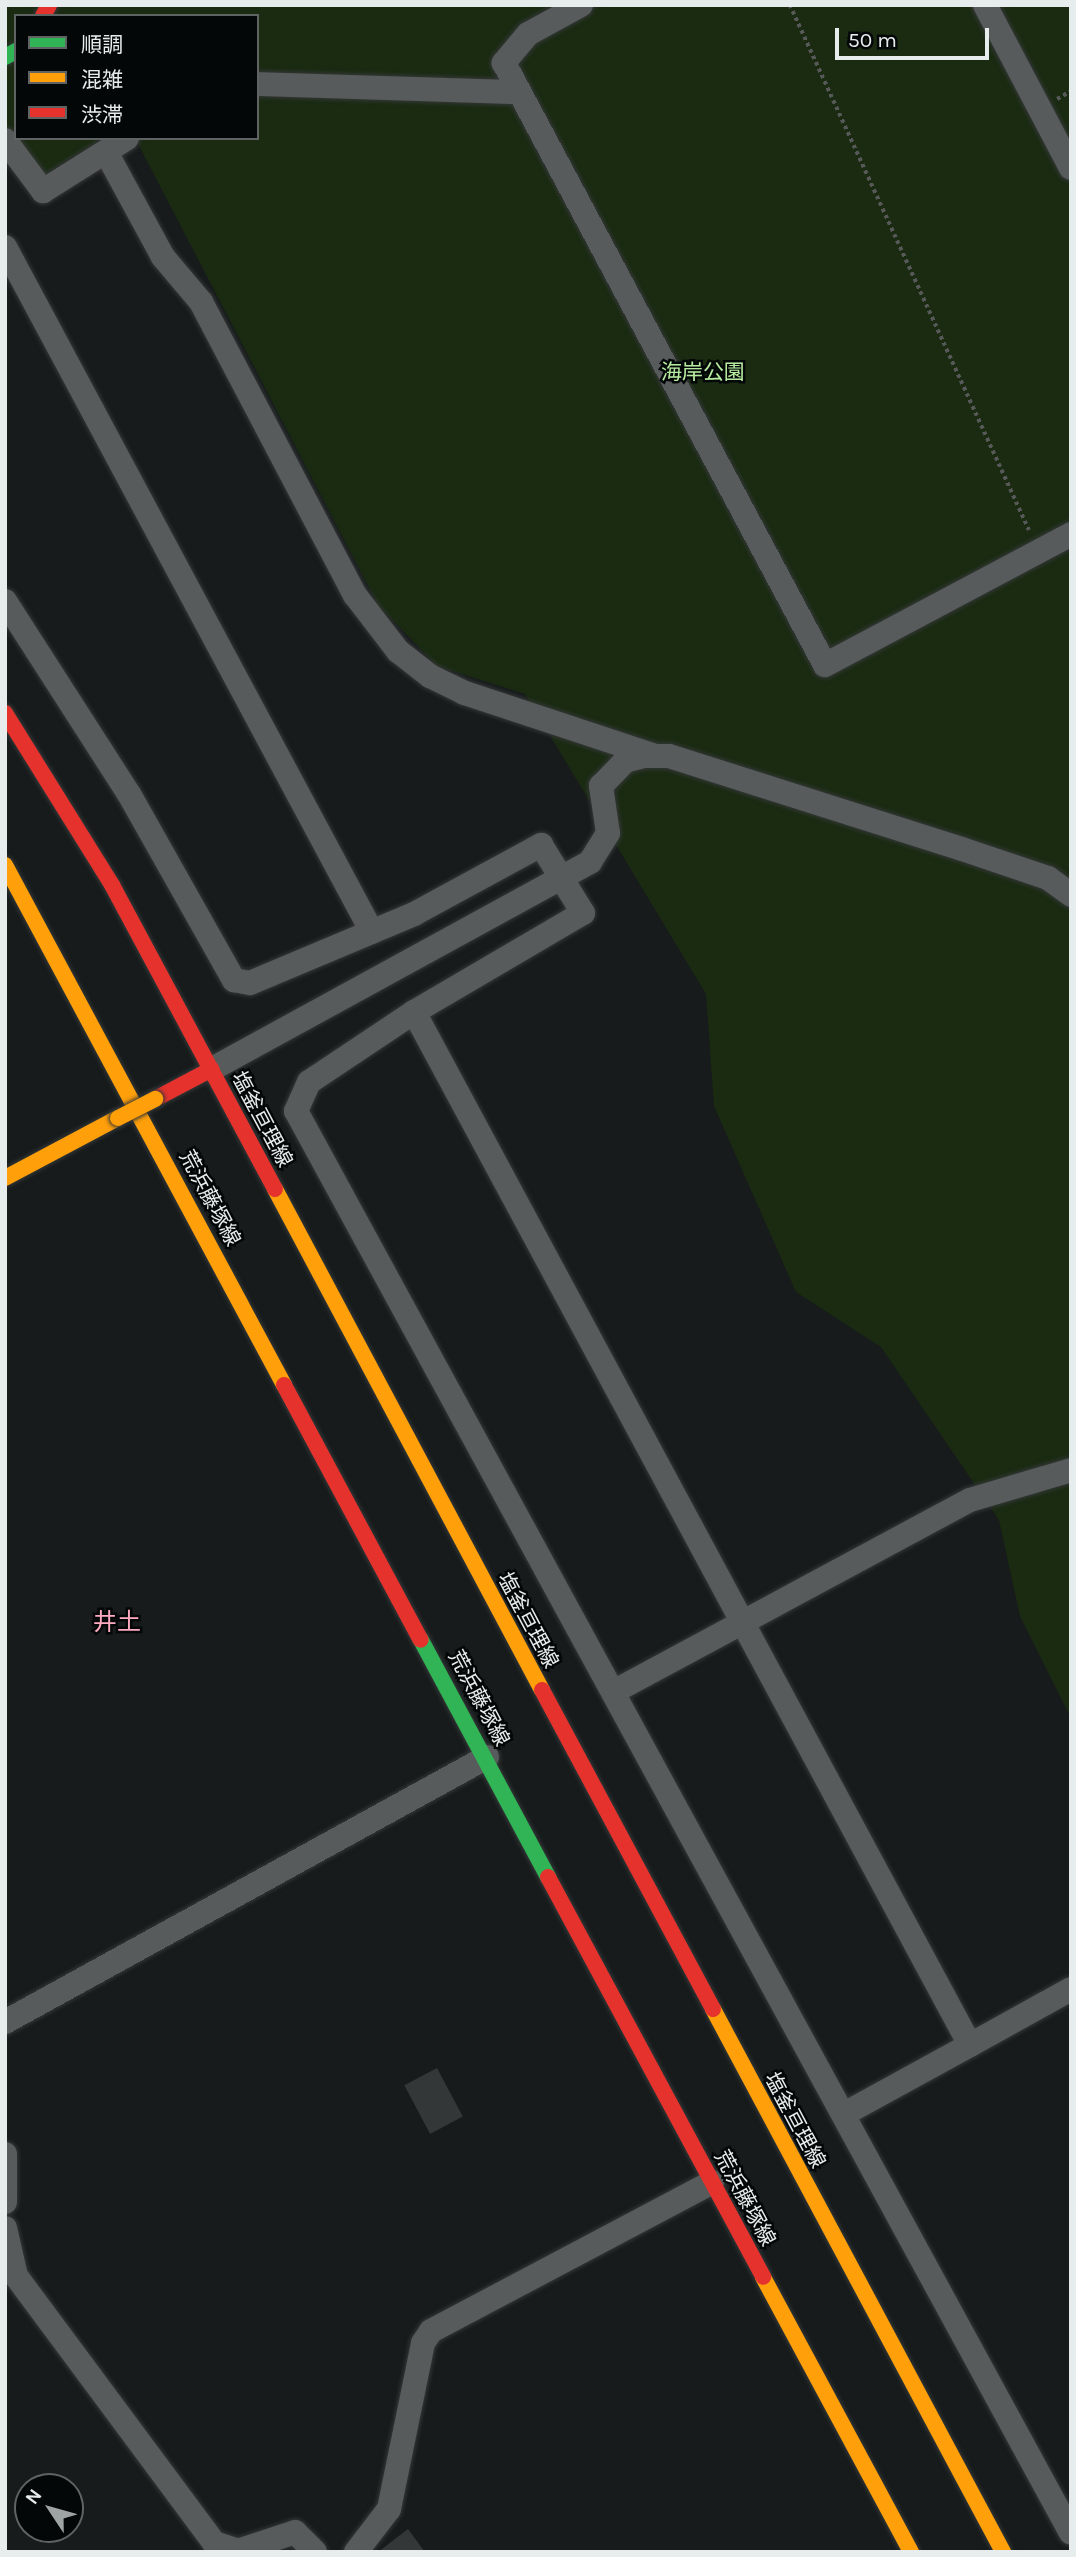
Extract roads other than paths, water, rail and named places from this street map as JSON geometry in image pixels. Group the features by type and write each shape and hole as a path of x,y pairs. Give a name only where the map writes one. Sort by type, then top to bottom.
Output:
{"street":[{"path":"581,5 528,34 504,63 516,92 825,666 1071,534"},
{"path":"985,5 1071,168"},
{"path":"259,84 516,92"},
{"path":"5,140 43,191 124,140"},
{"path":"106,152 163,257 201,302 355,595 398,650 429,676 465,693 656,756 1035,874 1071,895"},
{"path":"5,247 372,932"},
{"path":"5,601 129,794 234,980 250,983 372,932 541,845 583,913 414,1012 309,1082 296,1111 615,1691 1071,2533"},
{"name":"塩釜亘理線","path":"5,713 112,885 212,1069 1003,2552"},
{"path":"5,1178 212,1069 561,878 602,848 608,833 601,786 611,773 625,761 656,756"},
{"name":"荒浜藤塚線","path":"5,865 487,1758 911,2552"},
{"path":"414,1012 970,2045"},
{"path":"615,1691 970,1500 1071,1470"},
{"path":"5,2022 487,1758"},
{"path":"844,2115 1071,1989"},
{"path":"5,2154 5,2202"},
{"path":"356,2552 389,2509 423,2343 431,2331 712,2182"},
{"path":"5,2228 16,2276 214,2543 238,2551 295,2532 315,2552"}],"district":[{"name":"井土","path":"117,1623"}],"park label":[{"name":"海岸公園","path":"703,372"}]}
